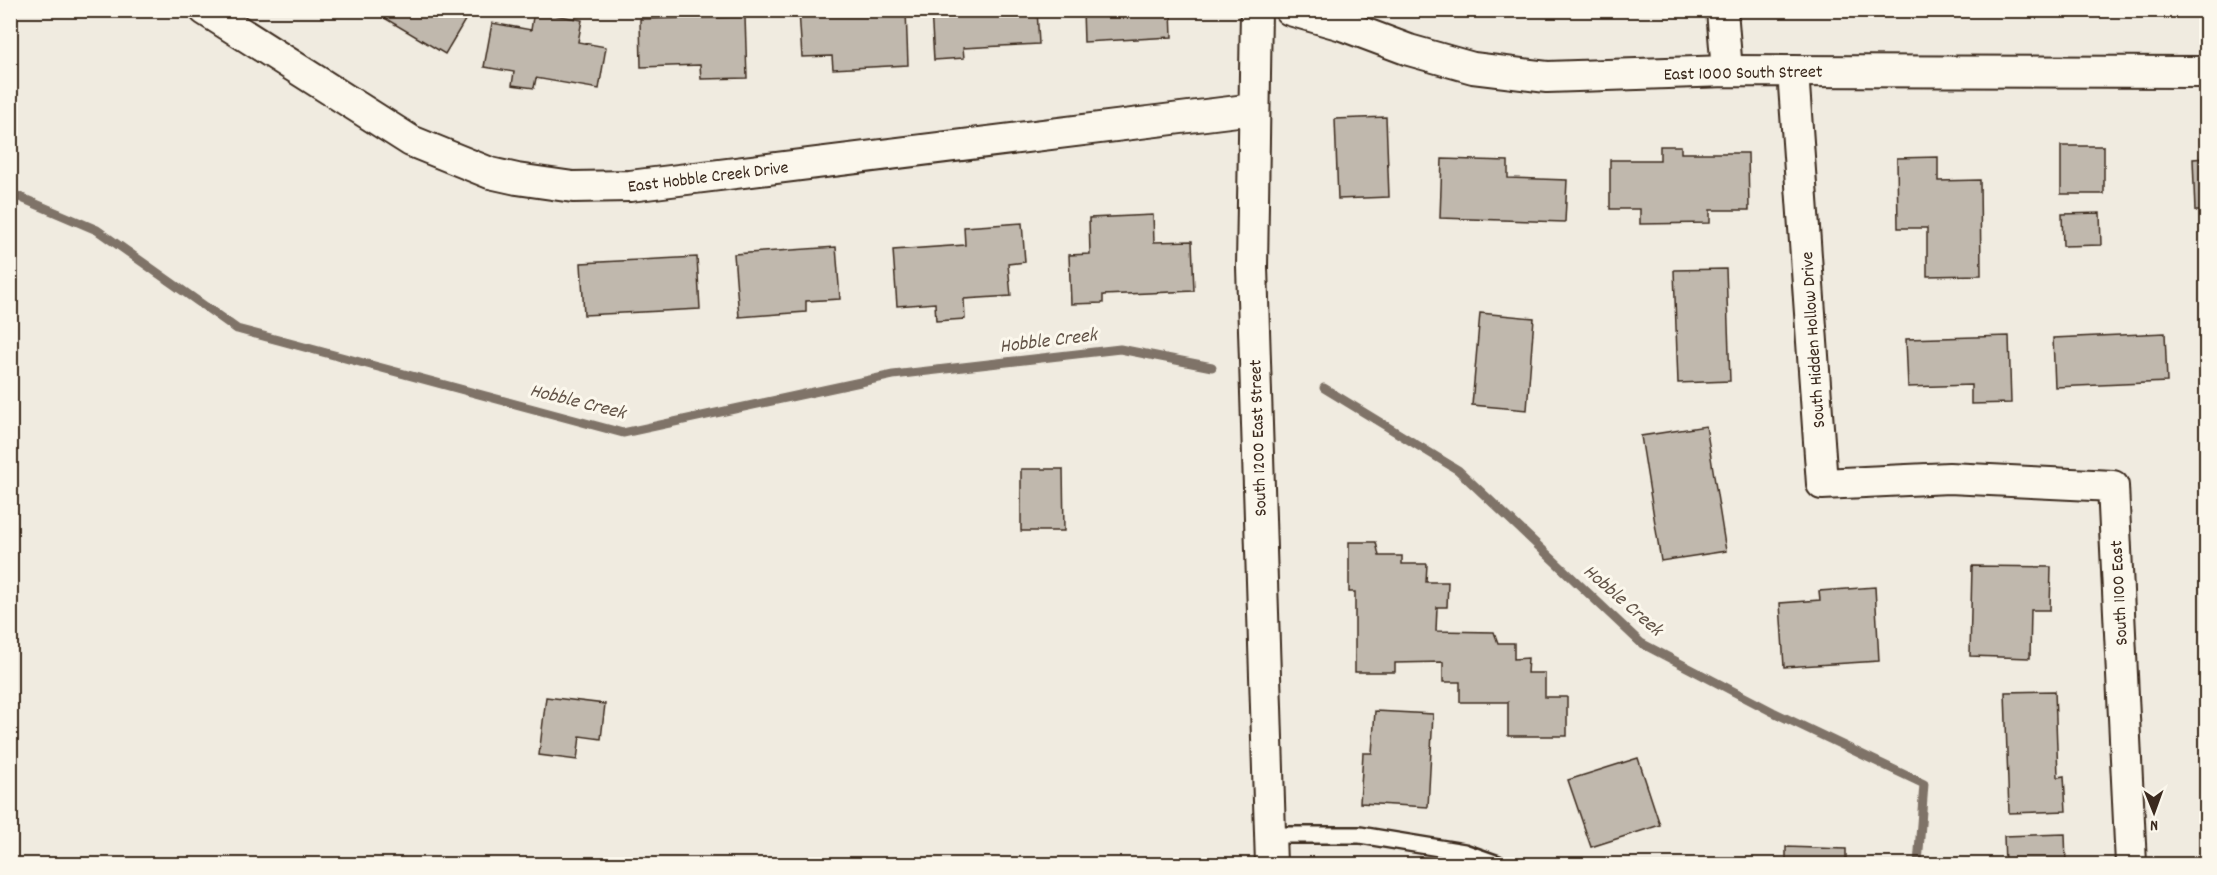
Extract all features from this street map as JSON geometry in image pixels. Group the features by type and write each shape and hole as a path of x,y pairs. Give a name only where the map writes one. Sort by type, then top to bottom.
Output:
{"street":[{"name":"East Hobble Creek Drive","path":"205,10 411,141 490,173 517,180 573,187 630,186 1254,109"},
{"name":"South 1200 East Street","path":"1256,10 1252,267 1271,864"},
{"name":"East 1000 South Street","path":"1290,10 1342,25 1409,50 1473,68 1547,77 1727,71 2206,72"},
{"path":"1722,10 1727,71"},
{"name":"South Hidden Hollow Drive","path":"1793,71 1822,484 1948,478"},
{"name":"South 1100 East","path":"1948,478 2113,486 2131,864"}],"lane":[{"path":"1270,835 1360,835 1464,852 1498,864"}],"building":[{"path":"371,10 471,10 445,54"},
{"path":"906,10 908,65 833,69 832,56 802,57 799,11"},
{"path":"931,10 1037,10 1039,44 963,48 964,58 934,60"},
{"path":"1083,10 1171,10 1172,37 1084,42"},
{"path":"534,11 582,20 578,42 606,47 599,89 536,78 534,88 512,85 514,72 484,67 492,23 531,30"},
{"path":"745,17 747,78 701,79 700,65 641,67 640,19"},
{"path":"1386,117 1389,197 1338,199 1335,119"},
{"path":"1660,146 1681,146 1681,153 1748,153 1749,210 1710,210 1710,223 1640,224 1640,209 1610,209 1610,160 1660,160"},
{"path":"2061,146 2104,146 2104,194 2061,194"},
{"path":"1938,157 1938,181 1980,180 1981,275 1927,276 1927,228 1898,228 1897,158"},
{"path":"2206,158 2206,211 2195,211 2193,159"},
{"path":"1442,159 1508,161 1508,178 1567,180 1565,222 1440,218"},
{"path":"2100,213 2101,245 2063,246 2062,214"},
{"path":"1153,215 1154,242 1192,241 1194,291 1103,295 1103,303 1071,304 1069,255 1090,254 1089,218"},
{"path":"1022,223 1025,262 1008,264 1011,296 964,299 965,319 936,321 935,303 897,306 893,250 965,245 964,227"},
{"path":"836,247 840,299 806,301 806,312 739,317 734,254"},
{"path":"697,257 700,309 584,315 581,263"},
{"path":"1726,269 1730,381 1678,383 1674,270"},
{"path":"1480,313 1534,318 1527,410 1472,405"},
{"path":"2165,333 2167,382 2055,387 2053,338"},
{"path":"2009,336 2011,403 1971,404 1971,385 1908,387 1906,339"},
{"path":"1706,426 1726,551 1661,561 1641,436"},
{"path":"1021,469 1063,469 1064,531 1021,531"},
{"path":"1349,542 1376,542 1379,556 1402,556 1402,564 1427,564 1426,582 1448,582 1447,607 1437,607 1436,631 1494,632 1498,643 1514,643 1514,659 1528,658 1527,673 1545,673 1545,697 1567,697 1567,736 1508,736 1508,702 1460,702 1460,682 1443,682 1443,662 1395,663 1395,672 1355,672 1355,592 1349,592"},
{"path":"1972,566 2051,567 2050,610 2031,610 2030,658 1970,656"},
{"path":"1875,587 1879,661 1784,667 1780,603 1820,600 1819,591"},
{"path":"2055,691 2058,777 2064,776 2066,811 2009,813 2005,692"},
{"path":"546,697 605,704 601,739 580,736 577,760 539,755"},
{"path":"1375,711 1433,714 1428,807 1360,803 1363,753 1372,753"},
{"path":"1638,758 1660,825 1591,847 1568,780"},
{"path":"2065,834 2066,864 2005,864 2004,836"},
{"path":"1786,847 1846,849 1846,864 1786,864"}],"waterway":[{"name":"Hobble Creek","path":"10,193 97,230 237,329 623,433 893,375 1120,349 1212,367"},
{"name":"Hobble Creek","path":"1324,388 1458,470 1641,643 1773,712 1924,784 1918,864"}]}
